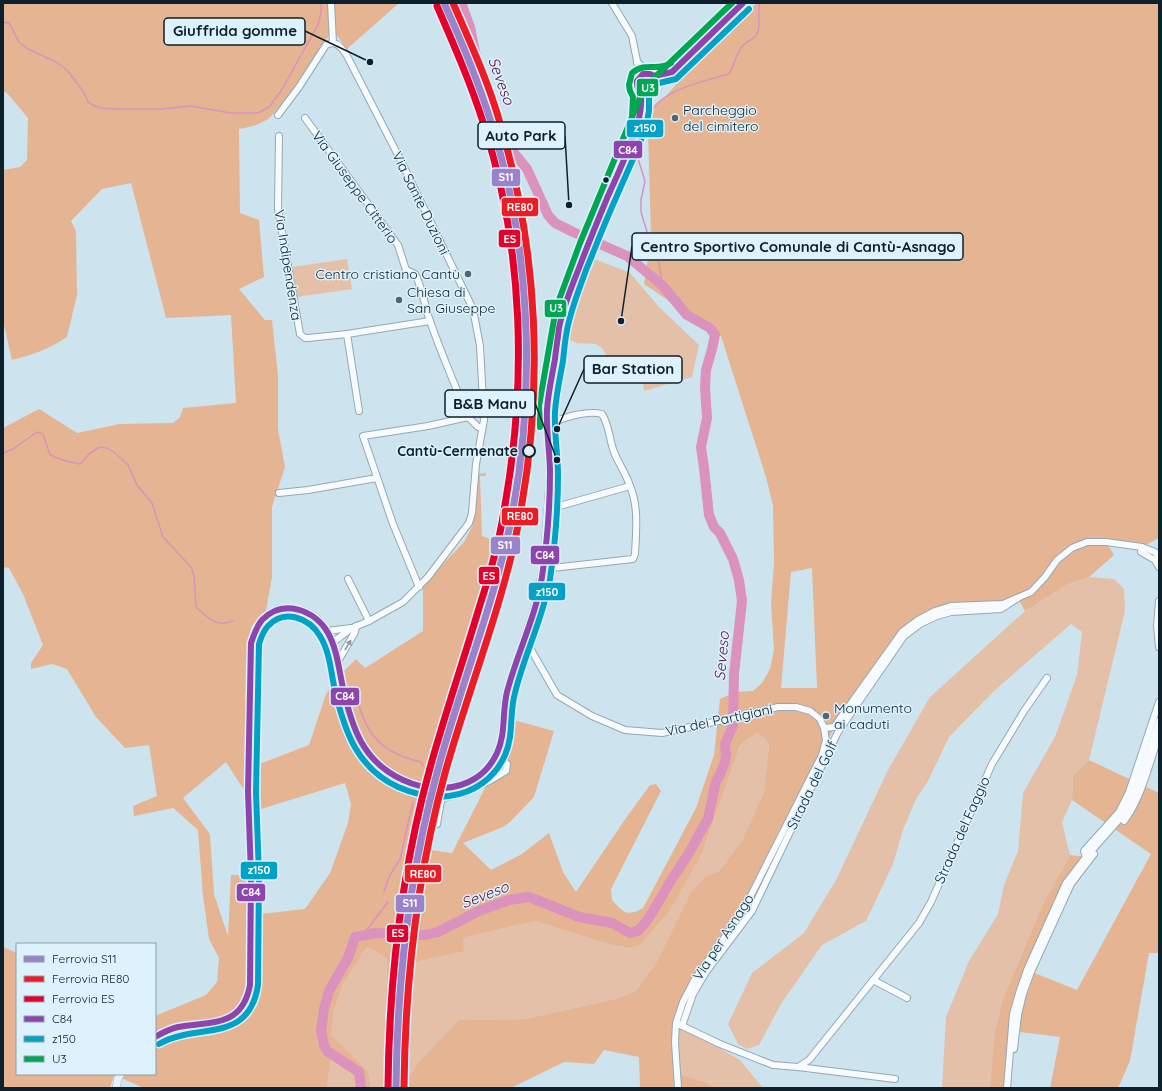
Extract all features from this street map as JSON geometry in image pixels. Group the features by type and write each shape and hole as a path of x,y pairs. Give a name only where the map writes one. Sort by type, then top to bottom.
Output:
{"main road":[{"path":"641,114 650,96 657,91 658,84 744,3"},
{"path":"650,96 638,92 636,86 640,76 672,72"},
{"path":"652,75 658,84"},
{"path":"156,1036 159,1033 175,1028 209,1024 220,1021 234,1014 245,1002 250,985 251,875 248,792 251,643 255,628 265,616 278,609 289,608 304,611 316,617 328,631 353,726 359,742 370,757 381,768 399,779 414,785 428,787 452,787 463,784 483,773 498,754 502,737 505,697 533,612 543,569 550,475 547,407 564,310 592,234 644,127 641,114 641,94"},
{"path":"116,1088 120,1075"}],"street":[{"path":"278,115 299,86 323,48 326,45 333,43 331,3"},
{"path":"612,3 632,36 640,76"},
{"name":"Via Sante Duzioni","path":"333,43 338,44 346,54 399,157 473,309 480,346 484,420 476,464 472,513 469,522 419,587 403,602 369,621 354,627"},
{"path":"637,62 652,75"},
{"name":"Via Giuseppe Citterio","path":"305,118 398,245 406,270 416,274 430,321"},
{"name":"Via Indipendenza","path":"279,136 278,209 300,334 305,338 308,338 347,334 430,321"},
{"path":"430,321 468,417 482,429"},
{"path":"347,334 359,411"},
{"path":"543,569 634,559 635,554 636,516 634,495 614,450 607,421 602,414 591,412 562,419 547,426"},
{"path":"419,587 393,524 363,436 428,426 468,417"},
{"path":"279,493 308,490 377,478"},
{"path":"548,507 630,486"},
{"name":"Strada del Golf","path":"824,728 834,727 902,632 918,620 951,606 1002,604 1032,592 1057,560 1072,548 1087,542 1106,542 1142,547 1155,552 1159,557"},
{"path":"1142,547 1141,552 1155,560 1159,567"},
{"path":"348,579 369,621"},
{"name":"Strada del Golf","path":"679,1024 693,994 706,972 752,910 838,732 904,636 920,624 937,616 951,612 1001,609 1018,598"},
{"path":"1159,601 1157,626 1159,647"},
{"path":"328,631 354,627"},
{"path":"332,643 354,627"},
{"path":"337,663 355,632 354,627"},
{"name":"Via dei Partigiani","path":"523,642 530,648 557,694 592,716 625,730 662,733 778,707 796,707 810,711 820,719 824,728"},
{"name":"Strada del Faggio","path":"798,1066 809,1060 918,923 931,902 992,764 1024,711 1047,678"},
{"path":"1086,857 1084,851 1119,812 1129,792 1159,702"},
{"path":"1007,1088 1014,1014 1027,970 1066,883 1086,857 1124,814 1134,794 1159,721"},
{"name":"Via per Asnago","path":"678,1088 675,1042 683,1002 695,979 743,911 822,755 826,740 824,728"},
{"path":"1011,1088 1018,1015 1023,994 1031,972 1071,884 1090,858 1129,815 1138,795 1159,735"},
{"path":"437,824 441,801 444,798 465,793 506,771 507,764 498,754"},
{"path":"873,980 907,998"},
{"path":"679,1024 720,1044 773,1065 798,1066 895,1079"}],"shaded area":[{"path":"3,3 399,3 347,49 332,32 293,89 271,116 258,124 239,129 240,213 259,220 264,277 239,289 265,320 272,320 278,375 278,429 285,467 272,507 272,577 265,616 252,635 249,768 309,745 326,694 340,675 356,659 365,668 423,631 423,585 464,542 473,525 478,474 486,473 486,476 480,476 482,536 495,541 409,847 452,853 484,790 506,718 554,731 534,797 510,822 503,827 463,843 491,870 522,854 549,833 563,872 576,892 650,785 656,784 661,791 611,889 612,900 623,911 629,913 638,911 643,908 696,808 714,755 720,699 735,692 753,691 762,683 770,669 774,649 771,604 774,562 773,506 766,477 721,336 644,284 651,237 648,129 655,107 711,44 757,3 1159,3 1159,538 1142,547 1106,542 1114,555 1089,577 1068,584 1025,611 1018,598 918,620 834,727 822,755 743,911 695,979 676,1023 677,1073 707,1083 714,1088 640,1088 639,1057 604,1050 594,1064 564,1062 511,1088 384,1088 387,958 367,947 343,984 334,1011 331,1035 368,1071 371,1088 356,1088 358,1087 356,1077 330,1059 327,1088 144,1088 114,1075 156,1075 156,1016 206,995 217,982 219,958 209,939 203,896 198,830 173,808 134,816 133,806 157,796 149,745 125,748 96,717 67,669 52,664 31,669 31,663 43,645 23,594 9,568 3,567 3,428 39,409 77,433 120,424 173,423 180,417 183,408 236,403 231,315 166,318 131,183 102,189 71,221 76,231 77,295 67,337 40,351 12,360 3,321 3,170 20,167 27,160 28,118 7,93 3,91","holes":["812,568 817,688 781,688 791,572","757,733 766,738 769,746 764,792 743,839 719,871 706,876 692,890 657,961 636,991 615,999 525,1019 459,1020 418,1063 410,1076 404,1060 412,963 464,951 463,940 467,937 535,921 612,945 629,948 640,944 670,910 701,855 739,748 743,742","226,762 244,790 245,814 345,783 351,804 348,823 330,873 305,909 251,915 251,875 231,875 228,936 214,894 210,834 183,798"]},
{"path":"588,257 630,273 659,307 699,345 692,377 644,391 641,372 614,374 603,349 596,344 577,343 564,338"},
{"path":"347,259 352,289 297,297 292,267"},
{"path":"1089,577 1114,579 1124,589 1125,611 1089,760 1073,776 1072,800 1062,822 1070,855 1044,902 990,1088 942,1088 946,1017 969,961 998,914 1004,885 1018,851 1023,793 1055,737 1077,675 1082,632 1071,624 994,691 949,737 928,781 916,799 903,830 893,864 866,921 822,945 781,1004 759,1045 747,1049 738,1044 728,1024 752,973 804,933 836,880 888,770 930,697 1025,611 1068,584"},
{"path":"757,733 766,737 769,746 764,792 743,839 719,871 706,876 692,890 657,961 636,991 615,999 525,1019 460,1020 418,1063 410,1077 404,1060 412,963 463,951 463,940 467,937 535,921 612,945 628,948 743,742"},
{"path":"1089,760 1159,793 1159,953 1149,953 1130,1061 1118,1088 1050,1088 1060,1037 1012,1031 1007,1088 990,1088 995,1033 1003,1000 1044,902 1070,855 1086,857 1027,970 1077,990 1151,854 1072,800 1073,776"},
{"path":"3,947 16,953 16,1075 114,1075 110,1088 5,1088 3,1085"},
{"path":"367,947 387,958 384,1088 371,1088 368,1071 331,1035 334,1011 343,984"},
{"path":"676,1023 740,1060 763,1088 714,1088 707,1083 677,1073"},
{"path":"329,1058 356,1077 358,1087 327,1088"}],"waterway":[{"path":"3,22 9,23 19,42 28,49 56,62 67,70 83,91 89,103 100,108 161,109 191,106 230,113 256,113 269,107 281,91 318,25 321,12 321,3"},
{"name":"Seveso","path":"361,1088 359,1072 327,1051 321,1031 324,1009 329,991 348,958 355,937 376,933 425,935 438,932 479,911 509,900 529,897 579,917 612,923 630,933 638,931 649,918 689,853 708,818 716,781 725,762 725,744 733,726 734,674 742,601 739,580 733,559 720,533 714,527 709,515 701,447 707,418 705,387 706,370 715,335 710,328 687,315 662,285 627,256 555,223 548,215 527,169 509,147 477,62 470,27 461,3"},
{"path":"645,125 655,106 670,94 700,82 729,74 741,48 756,36 759,24 760,3"},
{"path":"643,128 637,143 636,152 645,181 641,200 641,212 651,245 659,263 662,285"},
{"path":"3,453 13,449 37,432 43,434 50,455 65,461 80,464 90,453 102,447 109,449 116,454 128,465 137,485 152,503 163,537 191,567 194,576 196,607 214,621 223,623 233,621"},
{"path":"266,626 274,620 282,617 289,615 297,616 311,622 322,636"},
{"path":"325,646 331,667"},
{"path":"355,690 363,718 368,729 375,738 394,752 406,758 421,762 423,766"},
{"path":"384,891 390,875 400,859 413,802"},
{"path":"365,935 366,931 388,902"}],"rail line":[{"name":"S11","path":"396,1088 402,968 406,929 419,851 427,812 446,741 487,612 505,548 520,467 524,418 526,317 522,267 515,218 504,169 491,122 469,62 444,3"},
{"name":"RE80","path":"404,1088 410,969 414,929 427,851 435,812 454,741 496,613 513,548 528,466 532,417 534,367 533,318 523,220 513,171 495,107 453,3"},
{"name":"ES","path":"388,1088 394,967 398,927 411,847 430,768 497,548 511,463 516,415 518,317 514,269 507,220 497,172 484,125 468,80 437,6"}],"transit line":[{"name":"U3","path":"540,427 539,406 556,308 580,243 642,93 650,86 654,78 732,3"},
{"name":"C84","path":"156,1036 175,1028 223,1020 232,1016 240,1009 246,999 250,985 251,875 248,792 251,643 262,620 270,613 289,608 307,613 315,618 328,633 334,646 343,688 355,730 369,754 389,773 423,787 452,787 475,778 488,768 493,761 502,738 507,692 531,621 542,577 548,525 550,486 547,410 559,328 570,290 628,151 638,123 641,110 641,100 637,81 643,74 650,74 654,76 672,72 743,3"},
{"name":"z150","path":"159,1044 174,1038 219,1029 233,1024 244,1016 253,1004 258,985 259,875 256,792 259,644 265,630 274,621 281,617 303,620 320,636 328,656 343,721 355,747 363,759 372,770 384,779 410,792 429,796 449,796 467,792 483,783 496,771 501,763 510,740 512,709 515,693 543,608 550,579 556,527 558,488 555,412 567,330 573,307 586,270 646,126 649,111 649,94 645,84 646,82 655,84 676,79 749,9"},
{"name":"U3","path":"632,118 633,97 629,85 632,73 637,69 661,67 671,63"}],"place":[{"name":"Giuffrida gomme","path":"370,62"},
{"name":"Parcheggio del cimitero","path":"675,118"},
{"name":"Auto Park","path":"569,205"},
{"name":"Centro cristiano Cantù","path":"468,274"},
{"name":"Chiesa di San Giuseppe","path":"399,300"},
{"name":"Centro Sportivo Comunale di Cantù-Asnago","path":"621,321"},
{"name":"Bar Station","path":"557,429"},
{"name":"Cantù-Cermenate","path":"529,451"},
{"name":"B&B Manu","path":"557,460"},
{"name":"Monumento ai caduti","path":"826,716"}]}
